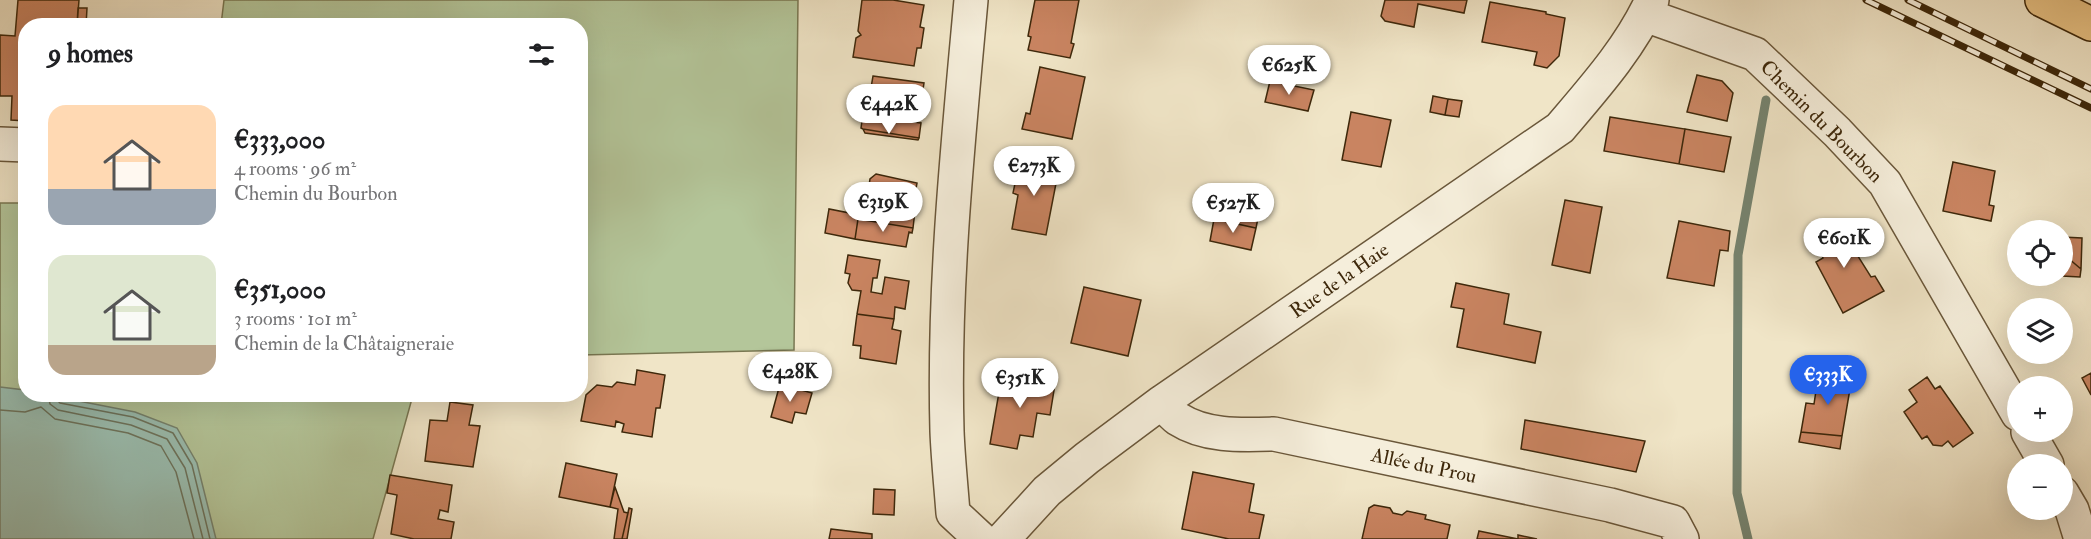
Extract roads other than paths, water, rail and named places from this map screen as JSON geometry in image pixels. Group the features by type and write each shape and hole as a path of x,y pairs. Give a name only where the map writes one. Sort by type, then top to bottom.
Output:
{"main road":[{"path":"2042,0 2091,24"}],"street":[{"path":"971,0 953,224 947,342 947,432 953,513 981,539"},
{"name":"Rue de la Haie","path":"1003,539 1055,484 1162,402 1560,128 1609,70 1648,8"},
{"name":"Chemin du Bourbon","path":"1648,8 1755,54 1837,132 1885,183 2007,395"},
{"path":"0,144 18,144"},
{"name":"Allée du Prou","path":"1162,402 1176,418 1201,430 1242,435 1274,434 1610,505 1673,522 1682,539"},
{"path":"2073,513 2081,539"}],"water":[{"path":"0,387 18,389 18,402 84,402 135,412 177,428 197,463 216,539 0,539"}],"waterway":[{"path":"1748,539 1737,493 1738,255 1766,100"}],"railway":[{"path":"1866,0 2091,108"},
{"path":"1908,0 2091,89"}]}
